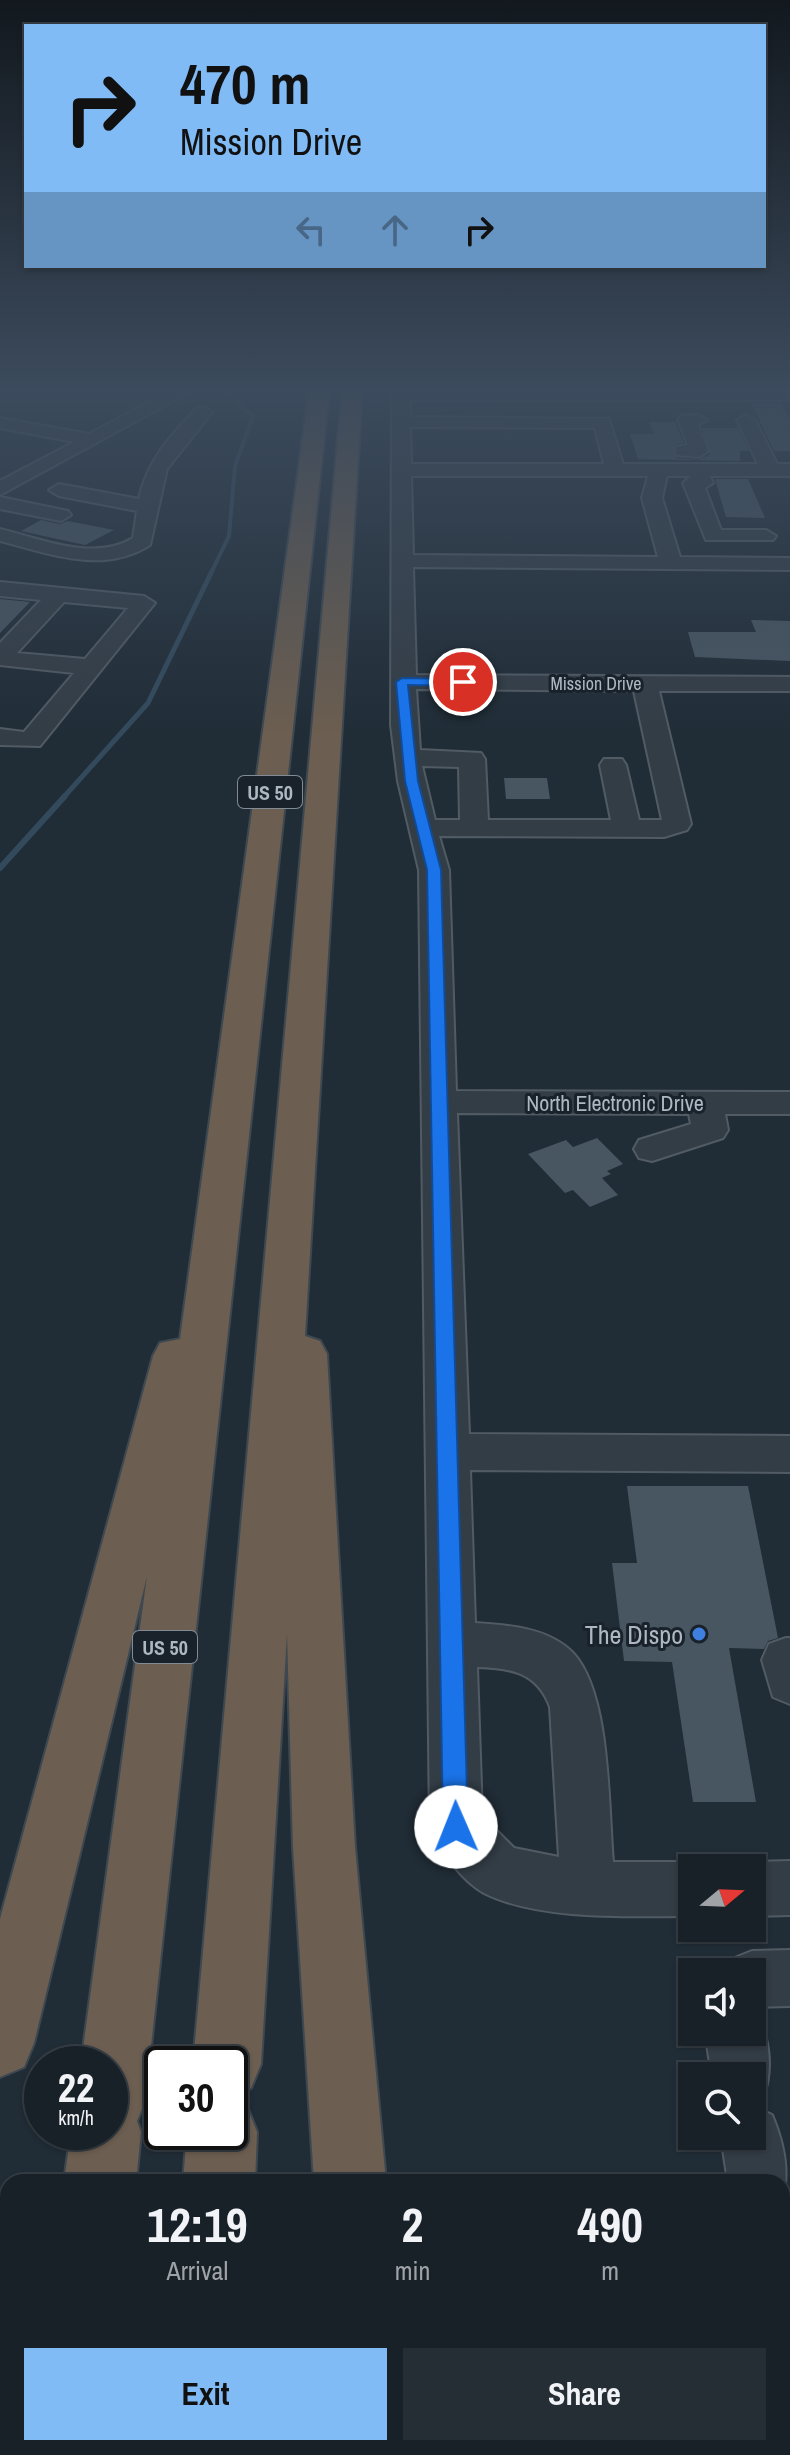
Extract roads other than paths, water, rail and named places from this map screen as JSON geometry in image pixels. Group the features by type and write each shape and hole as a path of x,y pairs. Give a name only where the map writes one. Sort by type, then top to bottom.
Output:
{"highway":[{"name":"US 50","path":"117,2046 305,508"},
{"name":"US 50","path":"228,2046 343,508"},
{"path":"294,1155 324,1847 349,2174"},
{"path":"0,2043 220,1191"},
{"path":"101,2174 104,2150"},
{"path":"219,2174 221,2150"}],"street":[{"path":"24,508 61,515"},
{"path":"0,535 102,556 122,554 143,541 147,508"},
{"path":"413,508 404,561 402,682 408,758 434,870 456,1827 500,1872 588,1889 678,1889"},
{"path":"655,508 671,563"},
{"path":"702,508 713,536 766,536"},
{"path":"0,527 31,509"},
{"path":"404,561 790,564"},
{"path":"0,589 144,603 31,741 0,737"},
{"path":"0,657 58,595"},
{"path":"0,657 84,676"},
{"path":"0,676 84,676"},
{"name":"Mission Drive","path":"402,682 645,684 785,676"},
{"path":"423,828 672,827 678,817 645,684"},
{"path":"408,758 472,759 474,829"},
{"path":"613,765 627,829"},
{"name":"North Electronic Drive","path":"439,1102 790,1103"},
{"path":"652,1149 710,1130 705,1103"},
{"path":"447,1452 790,1454"},
{"path":"452,1644 524,1648 543,1656 570,1688 575,1707 588,1889"},
{"path":"790,1660 786,1660 790,1681"},
{"path":"766,1889 790,1888"},
{"path":"766,1979 790,1978"},
{"path":"753,2150 758,2174"}],"waterway":[{"path":"211,573 229,536 231,508"},
{"path":"63,798 148,703 212,571"},
{"path":"0,868 65,796"}],"place":[{"name":"The Dispo","path":"699,1634"}]}
